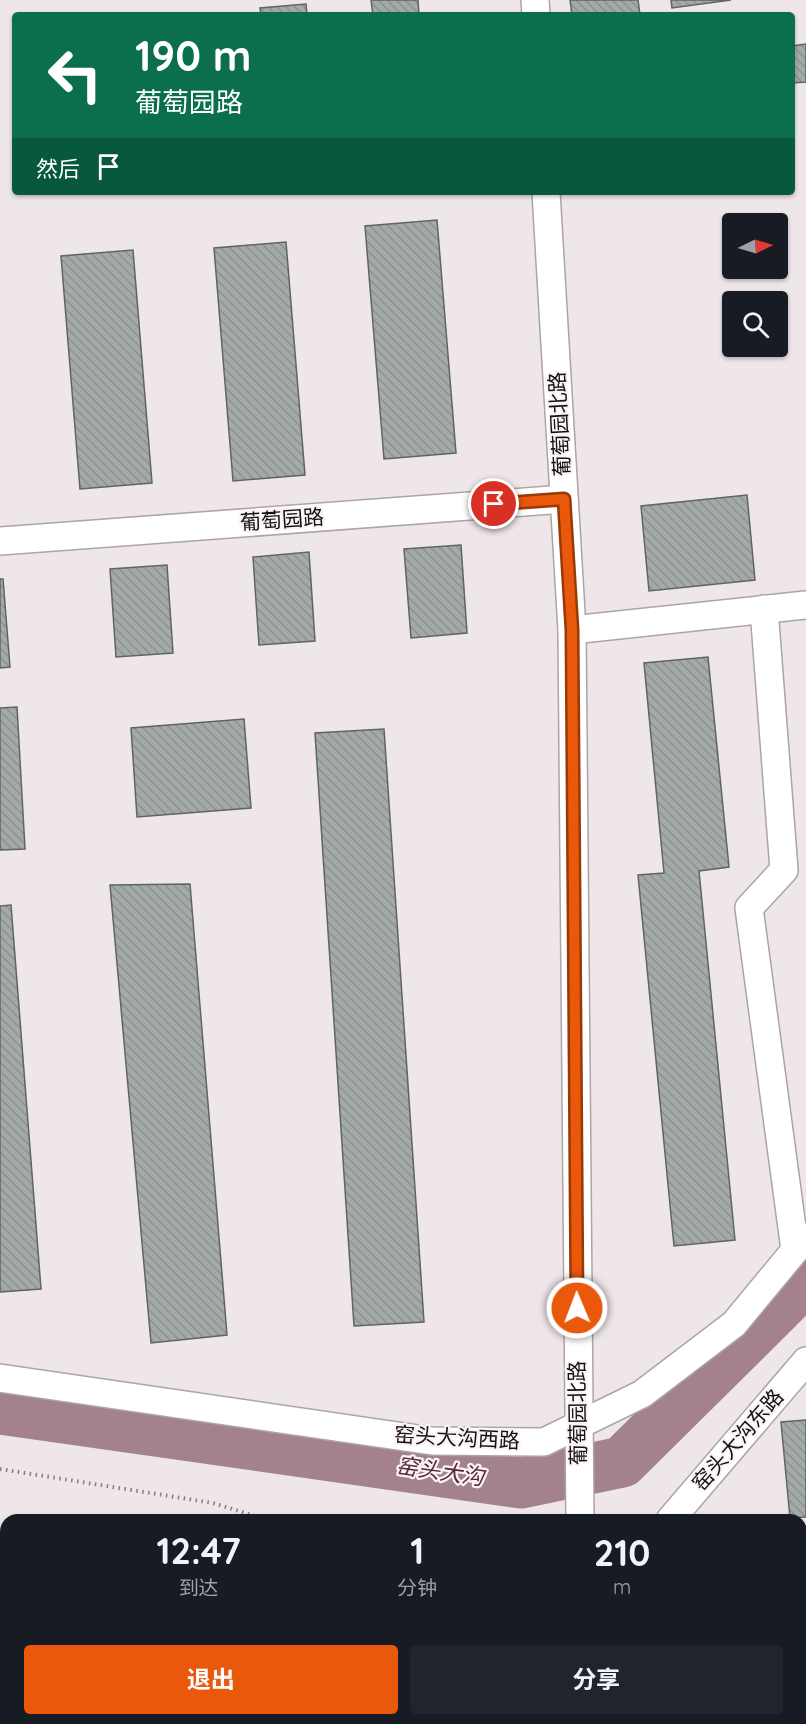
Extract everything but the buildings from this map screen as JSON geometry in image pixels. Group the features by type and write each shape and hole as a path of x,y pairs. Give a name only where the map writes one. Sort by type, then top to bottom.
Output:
{"street":[{"name":"葡萄园北路","path":"546,195 572,630 579,1514"},
{"name":"葡萄园路","path":"0,541 564,499"},
{"path":"572,630 806,605"},
{"path":"764,609 784,870 749,908 801,1244"},
{"name":"窑头大沟西路","path":"0,1378 432,1441 544,1442 642,1394 734,1324 801,1244"},
{"name":"窑头大沟东路","path":"675,1514 806,1361"}],"path":[{"path":"0,1469 213,1503 249,1514"}],"waterway":[{"name":"窑头大沟","path":"0,1409 521,1483 622,1462 806,1280"}],"route":[{"path":"494,504 564,499 572,630 577,1308"}]}
